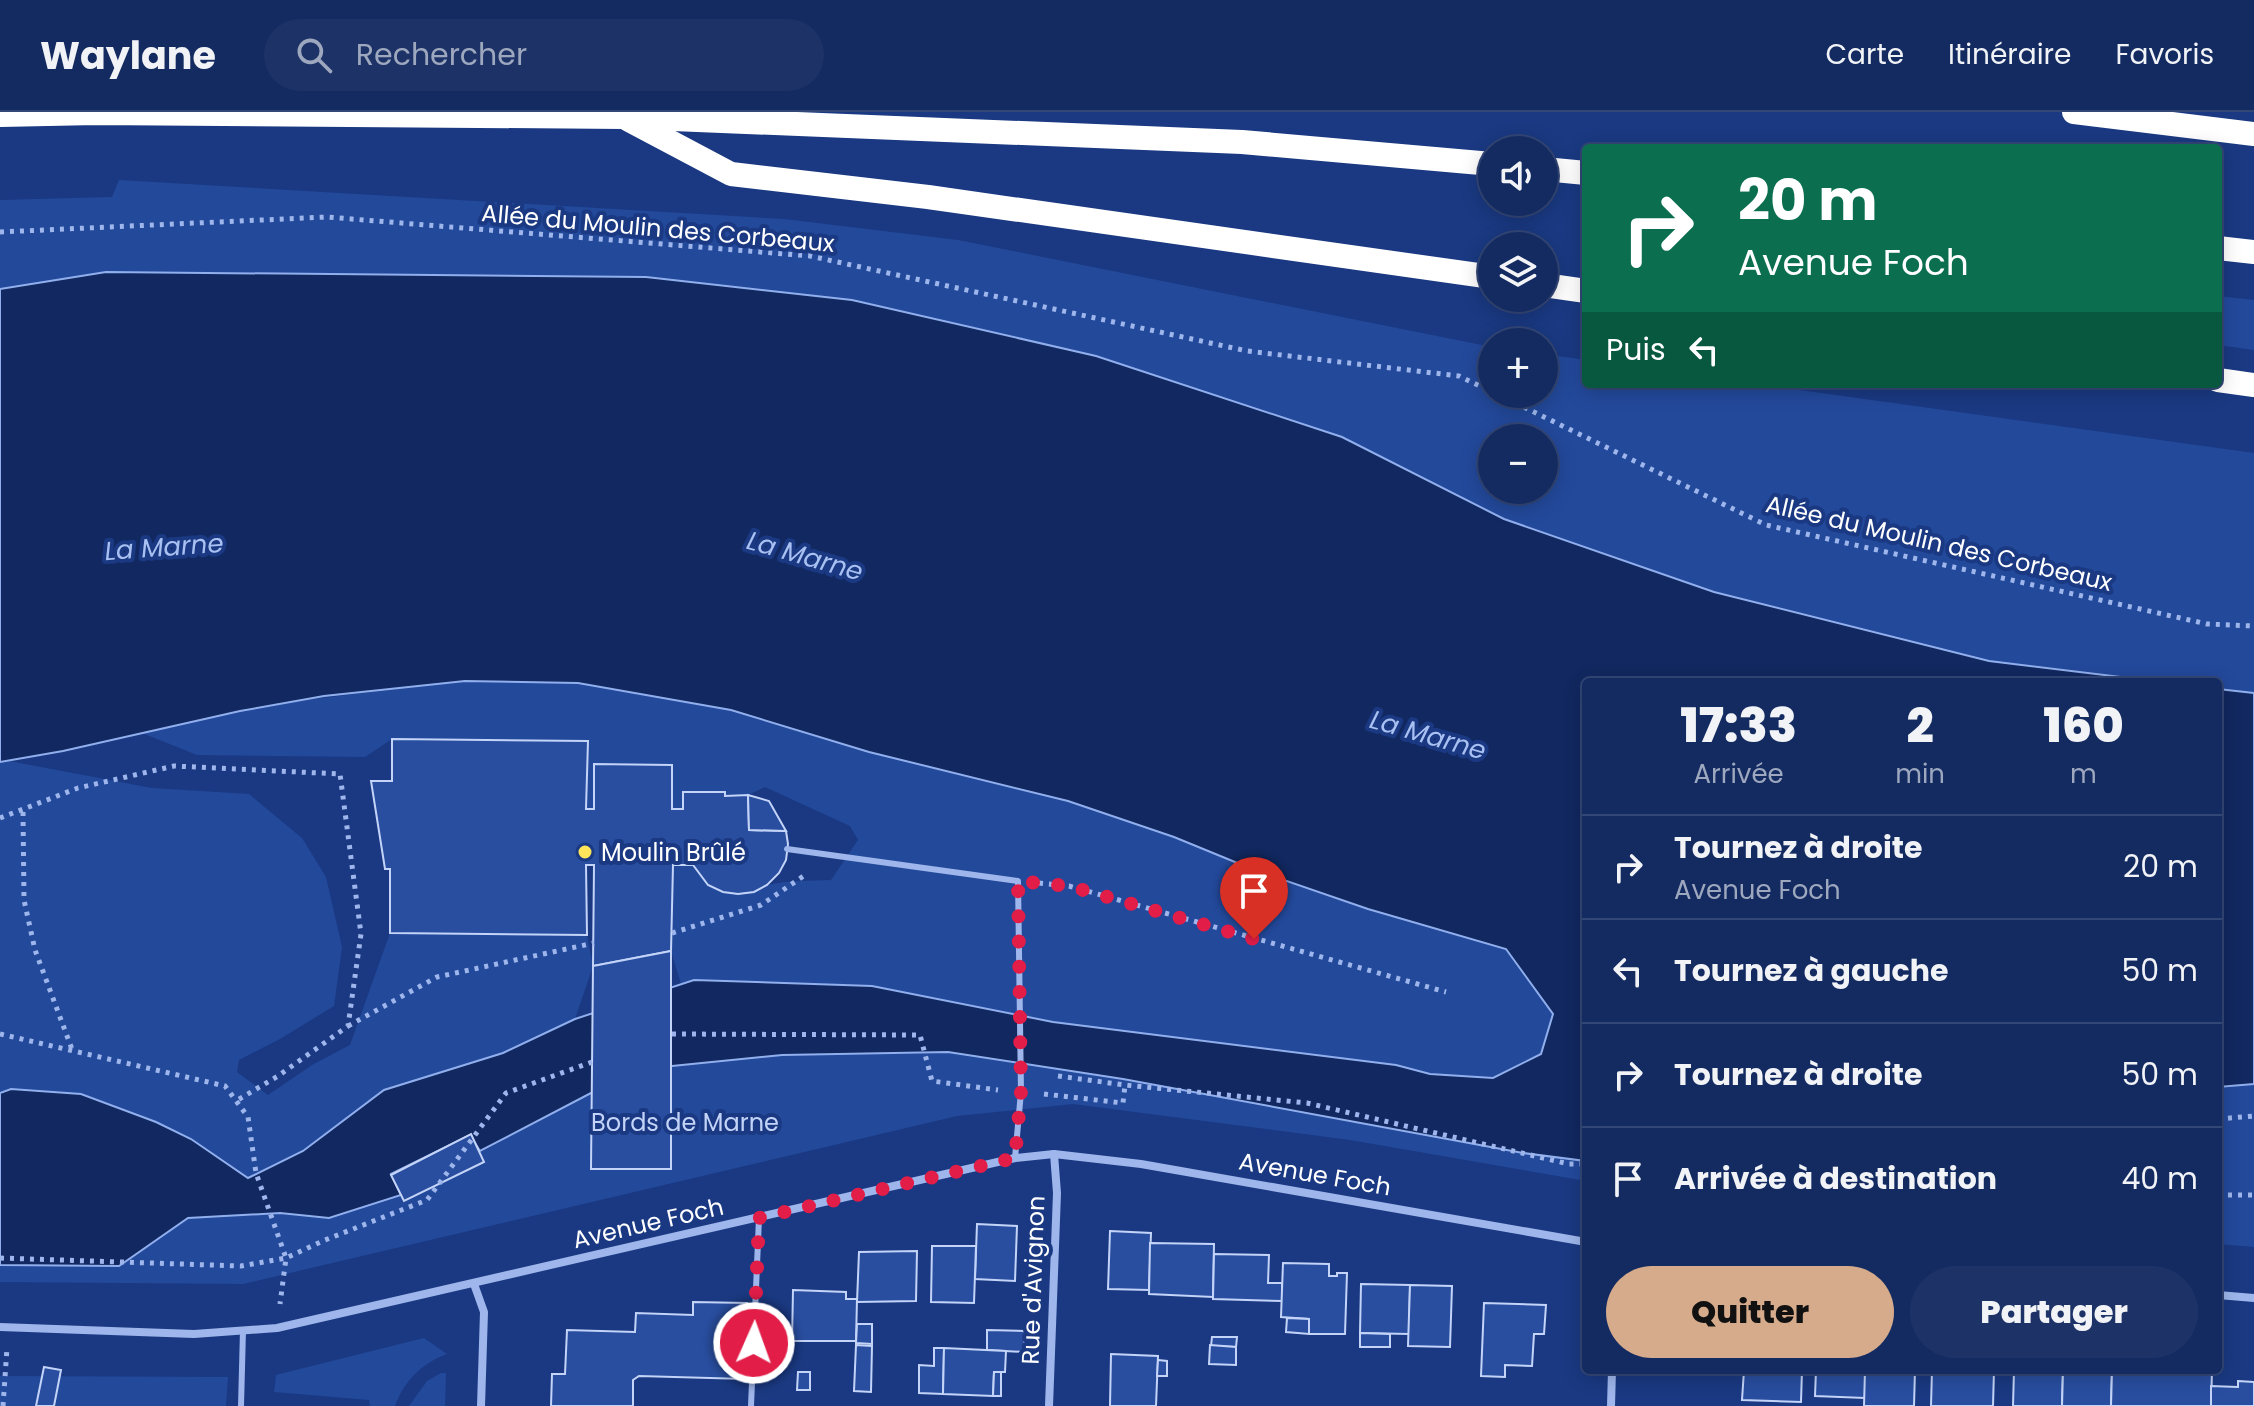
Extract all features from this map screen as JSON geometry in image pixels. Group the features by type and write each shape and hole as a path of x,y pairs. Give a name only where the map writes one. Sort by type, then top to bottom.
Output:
{"highway":[{"path":"2074,112 2254,134"},
{"path":"0,115 624,117 1242,142 1478,163"},
{"path":"624,117 731,174 928,197 1478,275"},
{"path":"1558,170 1582,173"},
{"path":"2222,248 2254,252"},
{"path":"1558,287 1582,290"},
{"path":"2222,381 2254,385"}],"street":[{"name":"Avenue Foch","path":"5,1327 194,1334 277,1328 1015,1158 1054,1154 1141,1164 1582,1241"},
{"name":"Rue d'Avignon","path":"1049,1406 1057,1193 1054,1154"},
{"path":"474,1284 484,1312 481,1406"},
{"path":"2222,1295 2254,1298"},
{"path":"1611,1406 1612,1374"}],"lane":[{"path":"787,849 1018,881 1021,1092 1015,1158"},
{"path":"751,1406 759,1218"},
{"path":"241,1406 243,1330"}],"path":[{"name":"Allée du Moulin des Corbeaux","path":"0,232 327,217 810,256 1247,351 1459,376 1478,385"},
{"name":"Allée du Moulin des Corbeaux","path":"1525,408 1766,525 2207,624 2254,626"},
{"path":"0,818 23,812 78,788 174,766 340,774 361,934 348,1026"},
{"path":"23,812 24,900 35,950 73,1052"},
{"path":"672,933 761,905 816,867 829,854"},
{"path":"1018,881 1069,886 1446,992"},
{"path":"236,1101 278,1076 348,1026 437,977 594,943"},
{"path":"0,1034 225,1086 248,1117 256,1173 286,1258 277,1328"},
{"path":"672,1034 920,1035 932,1081 1021,1092"},
{"path":"0,1258 241,1266 286,1258 427,1200 506,1093 592,1062"},
{"path":"1058,1076 1307,1103 1569,1164 1582,1164"},
{"path":"1051,1095 1123,1103 1125,1085"},
{"path":"2222,1119 2254,1116"},
{"path":"2222,1195 2254,1195"},
{"path":"3,1406 5,1327"}],"green space":[{"path":"119,180 784,219 958,240 1478,344 1478,408 1558,408 1558,356 1582,359 1582,388 1786,388 2254,453 2254,693 2222,689 2222,678 2129,678 1989,661 1714,592 1504,519 1342,437 1096,356 852,300 106,272 0,289 0,200 112,197"},
{"path":"2222,296 2254,300 2254,350 2222,346"},
{"path":"465,681 578,683 731,710 869,752 1068,801 1368,909 1506,949 1553,1014 1541,1054 1493,1078 1430,1074 1396,1065 1053,1022 872,986 694,980 681,984 671,951 673,865 693,865 710,885 733,893 751,892 783,882 831,880 858,840 850,826 765,787 748,795 684,792 683,809 672,809 672,765 595,764 594,809 586,809 588,741 392,739 365,757 197,755 142,733 262,707"},
{"path":"9,761 152,788 249,794 302,838 326,877 342,947 334,1006 239,1060 237,1072 268,1095 312,1065 350,1045 390,933 587,935 593,966 575,1019 503,1053 384,1090 303,1151 248,1178 191,1139 156,1122 81,1094 11,1089 0,1093 0,762"},
{"name":"Bords de Marne","path":"948,1052 1123,1079 1523,1153 1582,1160 1582,1180 1350,1140 1073,1104 957,1116 243,1284 0,1282 0,1265 119,1266 188,1218 280,1213 329,1218 401,1195 591,1093 672,1066 782,1055"},
{"path":"2254,1084 2254,1247 2222,1244 2222,1087"},
{"path":"424,1338 447,1354 415,1374 395,1406 370,1406 369,1400 274,1392 276,1375"},
{"path":"446,1373 445,1406 409,1406 427,1381"},
{"path":"0,1376 228,1377 226,1406 0,1406"}],"water":[{"name":"La Marne","path":"106,272 646,277 852,300 1096,356 1342,437 1504,519 1714,592 1989,661 2129,678 1582,678 1582,1160 1523,1153 1123,1079 948,1052 782,1055 672,1066 591,1093 480,1151 470,1135 391,1174 401,1195 329,1218 280,1213 188,1218 119,1266 0,1265 0,1093 11,1089 81,1094 156,1122 191,1139 248,1178 303,1151 384,1090 503,1053 575,1019 694,980 872,986 1053,1022 1396,1065 1430,1074 1493,1078 1541,1054 1553,1014 1506,949 1368,909 1068,801 869,752 731,710 578,683 465,681 324,696 0,762 0,289"},
{"path":"2222,689 2254,693 2254,1084 2222,1087"}],"building":[{"name":"Moulin Brûlé","path":"392,739 588,741 586,809 594,809 594,764 672,765 672,809 683,809 683,792 748,795 749,830 786,831 786,860 767,885 754,892 738,894 708,885 693,865 673,865 671,951 593,966 594,865 586,865 587,935 390,933 390,869 385,869 371,781 392,781"},
{"path":"748,795 769,801 786,831 749,830"},
{"path":"671,951 671,1169 591,1169 593,966"},
{"path":"471,1134 484,1162 404,1201 391,1175"},
{"path":"977,1224 1017,1226 1015,1281 975,1279"},
{"path":"1110,1231 1151,1233 1149,1290 1108,1289"},
{"path":"1150,1243 1214,1244 1213,1297 1149,1294"},
{"path":"932,1246 976,1246 974,1303 931,1302"},
{"path":"917,1251 916,1301 857,1302 859,1252"},
{"path":"1214,1254 1269,1255 1268,1283 1282,1283 1282,1301 1213,1299"},
{"path":"1283,1263 1329,1264 1329,1276 1347,1273 1345,1334 1309,1334 1309,1319 1281,1317"},
{"path":"1361,1284 1410,1285 1409,1334 1360,1333"},
{"path":"1410,1285 1452,1286 1450,1347 1408,1346"},
{"path":"793,1290 846,1292 846,1299 857,1299 856,1341 792,1341"},
{"path":"693,1302 747,1303 745,1379 639,1376 633,1380 633,1406 551,1406 552,1374 565,1374 567,1330 635,1332 636,1313 693,1315"},
{"path":"1484,1303 1546,1305 1544,1334 1534,1334 1532,1366 1505,1365 1505,1377 1481,1376"},
{"path":"1287,1318 1309,1319 1309,1334 1286,1332"},
{"path":"857,1324 872,1324 872,1344 856,1343"},
{"path":"987,1330 1025,1331 1024,1352 987,1350"},
{"path":"1360,1333 1390,1334 1390,1347 1360,1347"},
{"path":"1212,1337 1237,1337 1236,1347 1211,1346"},
{"path":"856,1345 872,1346 871,1392 854,1391"},
{"path":"1210,1345 1236,1347 1236,1365 1209,1364"},
{"path":"934,1348 944,1348 943,1394 919,1393 919,1365 934,1366"},
{"path":"944,1348 1006,1351 1005,1372 994,1372 993,1396 943,1394"},
{"path":"1111,1354 1158,1356 1156,1406 1110,1406"},
{"path":"1158,1360 1167,1361 1167,1376 1157,1376"},
{"path":"44,1367 61,1370 54,1406 36,1406"},
{"path":"798,1372 810,1372 810,1390 797,1390"},
{"path":"994,1372 1001,1372 1001,1396 993,1396"},
{"path":"1744,1374 1802,1374 1801,1402 1742,1400"},
{"path":"1816,1374 1865,1374 1865,1398 1815,1396"},
{"path":"1865,1374 1915,1374 1914,1406 1864,1406"},
{"path":"1932,1374 1994,1374 1993,1406 1931,1406"},
{"path":"2014,1374 2063,1374 2062,1406 2013,1406"},
{"path":"2063,1374 2112,1374 2111,1406 2062,1406"},
{"path":"2112,1374 2212,1374 2211,1406 2111,1406"},
{"path":"2238,1381 2254,1382 2254,1406 2211,1406 2211,1386 2238,1387"}],"place":[{"name":"Moulin Brûlé","path":"585,852"}],"route":[{"path":"754,1343 759,1218 1015,1158 1021,1092 1018,881 1069,886 1254,939"}]}
